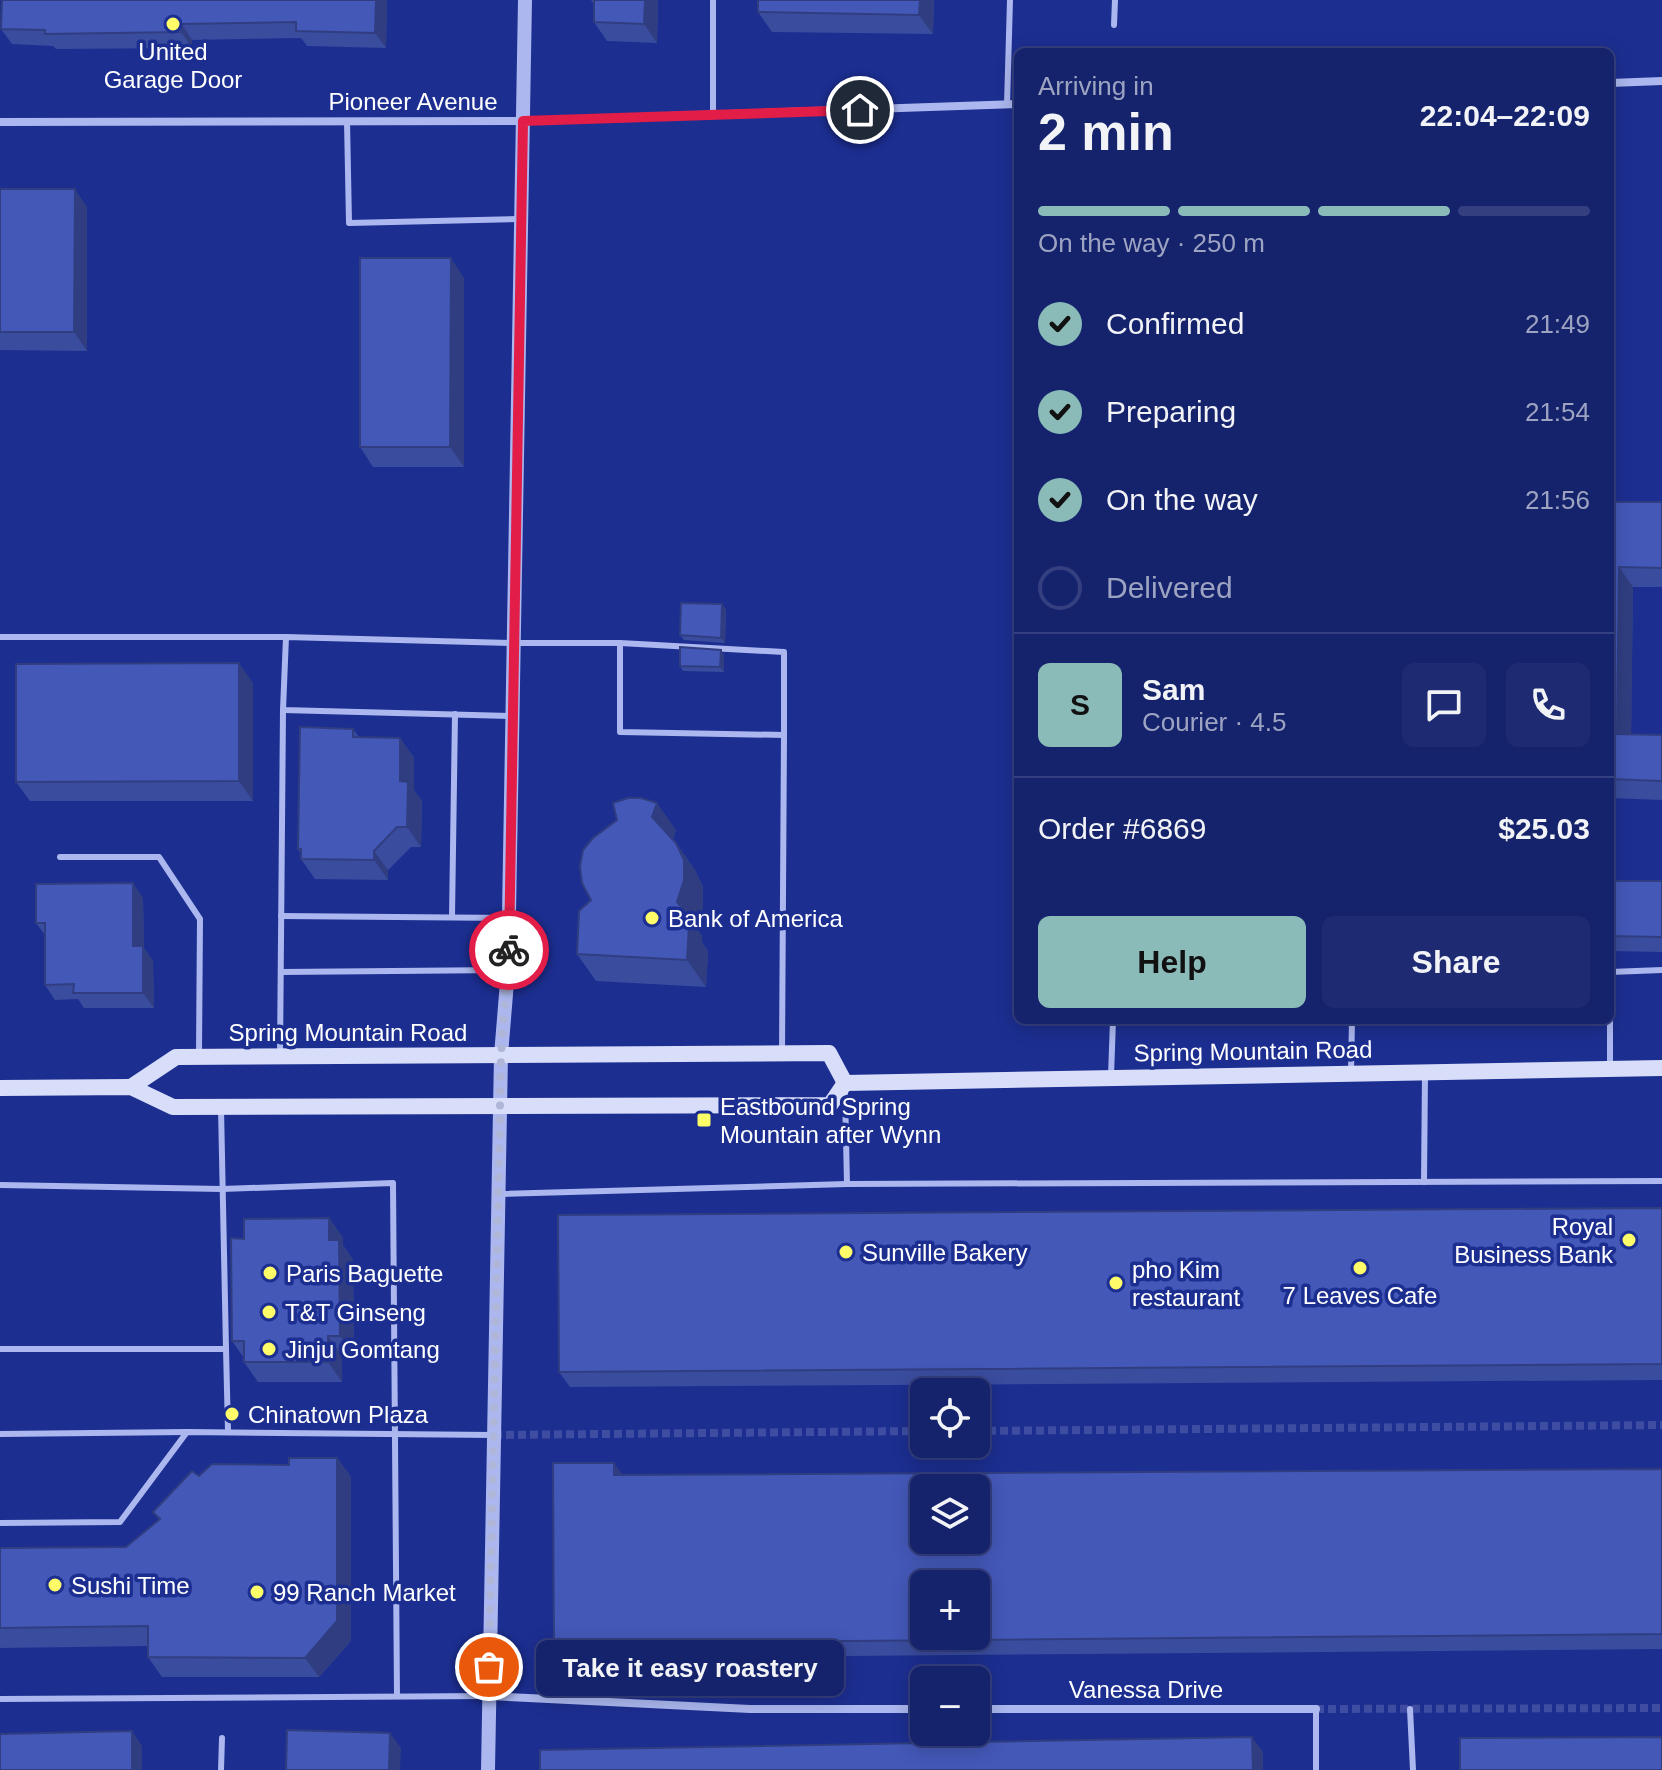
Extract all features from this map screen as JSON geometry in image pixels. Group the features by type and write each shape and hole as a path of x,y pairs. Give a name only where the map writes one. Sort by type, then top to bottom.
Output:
{"main road":[{"name":"Spring Mountain Road","path":"131,1087 176,1057 829,1053 845,1083 1662,1068"},
{"path":"0,1088 131,1087 173,1107 830,1105 845,1083"}],"street":[{"path":"488,1770 501,1055 508,970 525,0"},
{"path":"1614,83 1662,81"},
{"name":"Pioneer Avenue","path":"0,122 523,121 1014,104"},
{"path":"489,1696 750,1709 910,1709"},
{"name":"Vanessa Drive","path":"990,1709 1316,1709"}],"lane":[{"path":"713,0 713,115"},
{"path":"1007,105 1010,0"},
{"path":"1114,25 1115,0"},
{"path":"347,121 349,223 521,219"},
{"path":"0,637 286,637 620,643 784,652 782,1053"},
{"path":"280,1056 286,637"},
{"path":"620,643 620,732 784,735"},
{"path":"283,710 513,716"},
{"path":"452,917 455,714"},
{"path":"60,857 159,857 200,919 199,1057"},
{"path":"281,916 509,918"},
{"path":"281,972 508,970"},
{"path":"1614,972 1662,970"},
{"path":"1111,1078 1113,1024"},
{"path":"1351,1073 1352,1024"},
{"path":"1610,1024 1610,1069"},
{"path":"1424,1182 1425,1072"},
{"path":"845,1083 847,1184"},
{"path":"221,1107 228,1431"},
{"path":"498,1194 847,1184 1662,1181"},
{"path":"0,1185 222,1189 393,1183 397,1696"},
{"path":"0,1349 226,1349"},
{"path":"0,1434 228,1431 494,1435"},
{"path":"0,1523 120,1522 187,1432"},
{"path":"0,1699 489,1696"},
{"path":"1316,1709 1316,1770"},
{"path":"1410,1709 1413,1770"},
{"path":"221,1770 222,1738"}],"building":[{"path":"2,0 376,0 375,33 296,31 296,22 182,24 181,32 45,34 45,30 1,29"},
{"path":"594,0 645,0 644,24 594,22"},
{"path":"758,0 920,0 919,15 758,12"},
{"path":"0,189 75,189 74,332 0,332"},
{"path":"360,258 451,258 450,447 360,447"},
{"path":"1614,502 1662,502 1662,568 1619,567 1617,734 1662,735 1662,781 1614,779"},
{"path":"681,603 722,604 721,638 680,635"},
{"path":"680,647 721,650 720,667 680,666"},
{"path":"239,663 239,781 16,782 16,664"},
{"path":"300,727 353,729 353,737 400,738 400,781 408,782 407,827 397,827 374,851 374,860 301,859 301,849 298,849"},
{"name":"Bank of America","path":"628,798 657,803 652,817 676,843 684,860 684,880 677,902 683,909 683,924 689,925 687,960 577,954 579,911 591,900 582,883 580,866 583,850 617,820 613,803"},
{"path":"1614,881 1662,881 1662,937 1614,936"},
{"path":"133,883 133,946 143,946 143,993 73,993 74,984 45,985 45,923 36,923 36,884"},
{"path":"1662,1208 1662,1364 559,1372 558,1215"},
{"path":"329,1218 329,1240 339,1240 340,1336 328,1336 328,1362 244,1362 244,1341 232,1341 231,1238 244,1239 244,1219"},
{"name":"99 Ranch Market","path":"289,1458 337,1458 337,1621 305,1658 148,1657 148,1626 0,1628 0,1548 126,1547 160,1519 153,1512 192,1471 199,1476 212,1464 289,1465"},
{"path":"553,1463 614,1463 614,1475 1662,1469 1662,1634 990,1640 990,1570 910,1570 910,1640 615,1643 616,1654 554,1655"},
{"path":"287,1730 390,1733 389,1770 286,1770"},
{"path":"132,1731 132,1770 0,1770 0,1734"},
{"path":"1252,1737 1253,1770 540,1770 540,1750 910,1743 910,1746 990,1746 990,1742"},
{"path":"1662,1737 1662,1770 1460,1770 1460,1738"}],"tunnel":[{"path":"990,1431 1662,1425"},
{"path":"494,1435 910,1431"},
{"path":"1316,1709 1662,1708"}],"way so far":[{"path":"489,1667 501,1055 509,950"}],"place":[{"name":"United Garage Door","path":"173,24"},
{"name":"Bank of America","path":"652,918"},
{"name":"Eastbound Spring Mountain after Wynn","path":"704,1120"},
{"name":"Royal Business Bank","path":"1629,1240"},
{"name":"Sunville Bakery","path":"846,1252"},
{"name":"7 Leaves Cafe","path":"1360,1268"},
{"name":"Paris Baguette","path":"270,1273"},
{"name":"pho Kim restaurant","path":"1116,1283"},
{"name":"T&T Ginseng","path":"269,1312"},
{"name":"Jinju Gomtang","path":"269,1349"},
{"name":"Chinatown Plaza","path":"232,1414"},
{"name":"Sushi Time","path":"55,1585"},
{"name":"99 Ranch Market","path":"257,1592"},
{"name":"Take it easy roastery","path":"489,1667"}],"route":[{"path":"509,950 523,121 860,110"}]}
